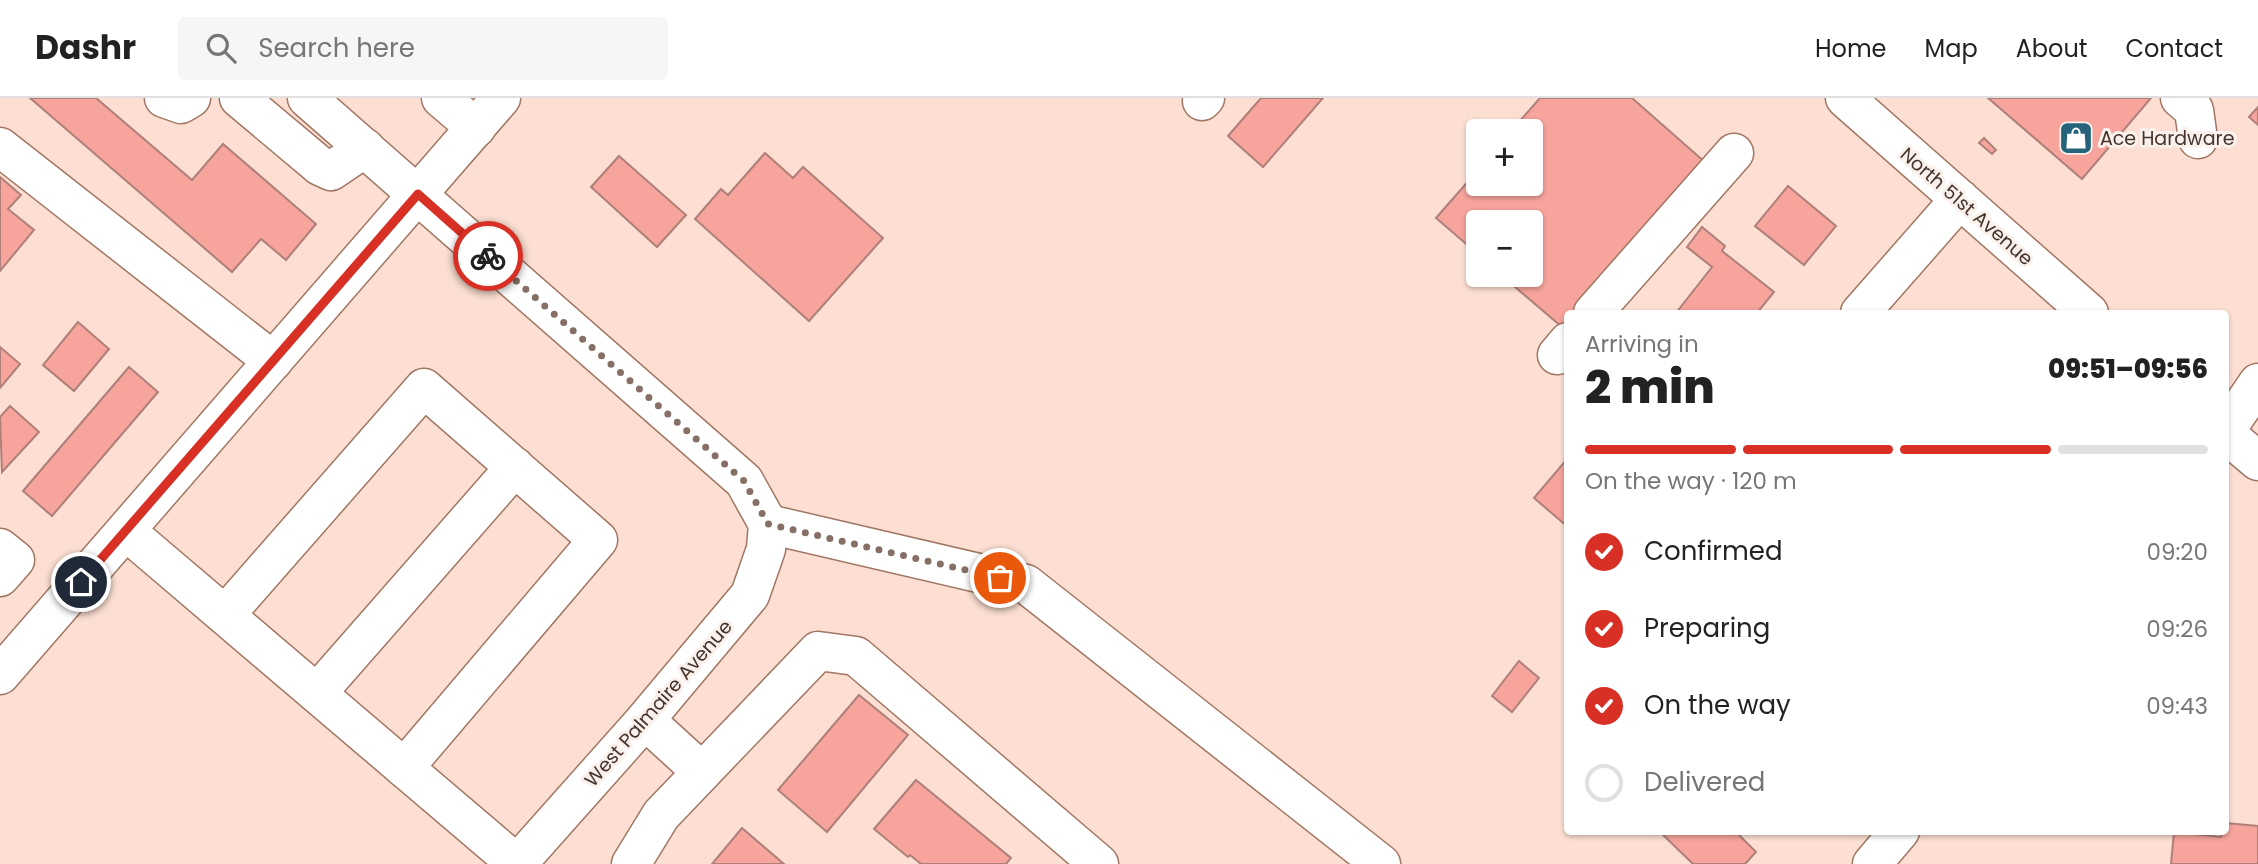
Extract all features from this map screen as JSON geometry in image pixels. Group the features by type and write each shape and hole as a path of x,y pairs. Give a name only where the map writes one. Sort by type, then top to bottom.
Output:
{"street":[{"path":"164,98 181,104 191,98"},
{"path":"239,98 320,166 331,171 365,148"},
{"path":"307,98 744,481 768,524 1026,584 1381,864"},
{"path":"441,98 475,128"},
{"path":"0,675 501,98"},
{"name":"North 51st Avenue","path":"1845,98 2086,310"},
{"path":"2180,98 2194,110 2198,139"},
{"path":"0,147 273,361"},
{"path":"1596,310 1734,153"},
{"path":"1863,310 1959,199"},
{"path":"2229,427 2258,383"},
{"path":"225,615 424,388 598,540 404,768"},
{"path":"2229,435 2258,461"},
{"path":"317,693 515,467"},
{"name":"West Palmaire Avenue","path":"517,864 645,720 750,594 765,549 768,524"},
{"path":"126,531 517,864"},
{"path":"0,548 15,559 0,577"},
{"path":"631,864 661,816 818,651 856,656 1099,864"},
{"path":"645,720 702,772"},
{"path":"1872,864 1897,835"}],"building":[{"path":"30,98 96,98 192,180 223,144 316,224 286,260 261,239 232,272"},
{"path":"1261,98 1323,98 1263,167 1228,136"},
{"path":"1540,98 1632,98 1706,163 1577,310 1564,310 1562,327 1515,287 1543,287 1543,210 1466,210 1466,244 1436,218 1466,184 1466,196 1543,196 1543,119 1522,119"},
{"name":"Ace Hardware","path":"1988,98 2151,98 2082,179"},
{"path":"2258,107 2258,125 2249,117"},
{"path":"1984,138 1996,150 1992,154 1979,143"},
{"path":"765,153 793,178 803,167 883,238 809,321 695,219 721,189 728,195"},
{"path":"619,156 686,215 657,247 591,187"},
{"path":"0,177 21,195 8,209 34,230 0,271"},
{"path":"1788,186 1836,226 1804,265 1755,226"},
{"path":"1702,227 1725,246 1722,251 1774,292 1759,310 1678,310 1712,267 1687,247"},
{"path":"78,322 109,349 74,391 43,365"},
{"path":"0,347 20,364 0,388"},
{"path":"129,367 158,392 52,516 23,491"},
{"path":"10,406 39,432 2,472 0,417"},
{"path":"1564,463 1564,524 1534,498"},
{"path":"1519,661 1539,678 1512,712 1492,696"},
{"path":"859,695 908,735 827,832 778,790"},
{"path":"916,780 1011,858 1006,864 921,864 910,855 908,857 874,829"},
{"path":"2229,823 2258,826 2258,864 2171,864 2174,835 2229,835"},
{"path":"742,828 784,864 712,864"},
{"path":"1663,835 1739,835 1756,852 1745,864 1693,864"}],"way so far":[{"path":"488,256 744,481 768,524 1000,578"}],"place":[{"name":"Ace Hardware","path":"2076,138"}],"route":[{"path":"81,582 418,194 488,256"}]}
